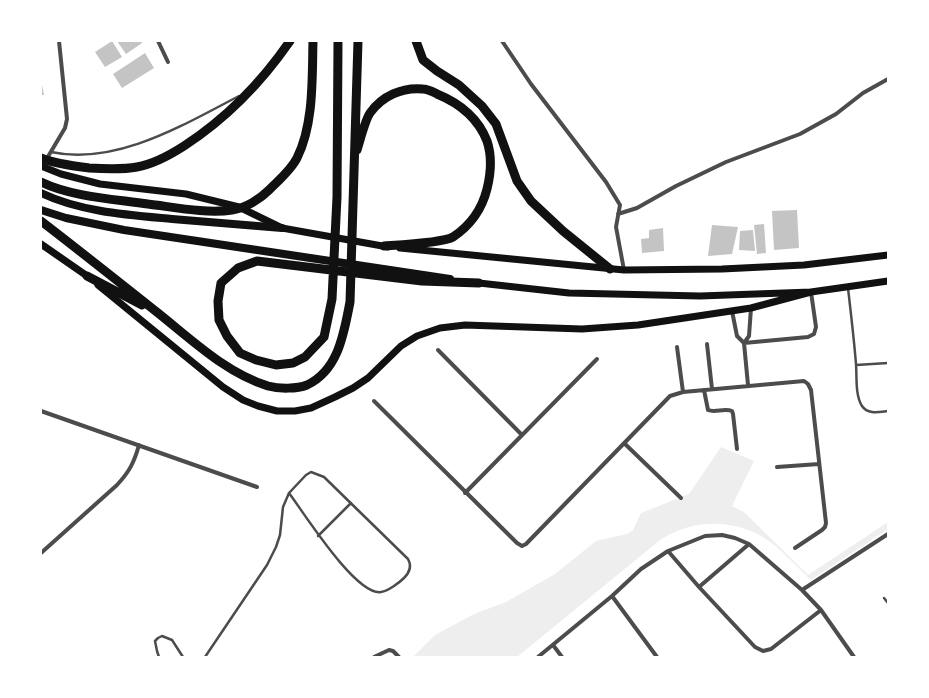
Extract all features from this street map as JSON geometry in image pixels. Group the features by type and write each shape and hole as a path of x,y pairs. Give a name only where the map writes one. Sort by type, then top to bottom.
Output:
{"highway":[{"path":"43,161 111,170 138,167 167,157 204,133 234,108 277,60 290,41"},
{"path":"41,182 69,192 168,206 233,210 250,204 282,178 297,158 304,138 309,114 314,41"},
{"path":"338,41 337,197 332,299 324,338 305,357 293,363 276,365 256,360 240,353 228,336 219,320 218,301 221,283 238,268 257,261 422,281 479,283"},
{"path":"41,221 209,354 239,373 269,386 288,388 306,385 317,379 326,370 336,354 344,336 350,302 358,41"},
{"path":"416,41 424,60 437,71 459,85 482,106 496,124 517,181 531,201 563,231 610,269"},
{"path":"354,159 369,114 382,101 401,90 424,89 460,106 476,120 486,141 491,163 489,180 484,202 471,223 452,237 437,241 384,246"},
{"path":"41,193 51,198 75,205 142,216 282,228"},
{"path":"41,210 66,218 124,230 479,283"},
{"path":"87,276 161,316"}],"main road":[{"path":"43,161 60,174 100,184 186,194 239,207 282,228 384,246 624,270 722,269 804,265 888,255"},
{"path":"41,244 87,276 223,387 243,400 277,411 295,411 311,408 335,397 368,378 401,346 417,336 440,328 465,325 582,329 638,325 751,308 811,292 888,281"},
{"path":"479,283 569,293 700,296 811,292"}],"street":[{"path":"43,161 51,152 65,128 68,119 59,41"},
{"path":"158,41 168,62"},
{"path":"502,41 531,84 606,182 620,205 616,227 624,270"},
{"path":"618,214 637,208 676,186 726,162 800,134 836,114 862,93 888,79"},
{"path":"732,311 736,336 744,343 808,337 814,334 816,327 811,292"},
{"path":"748,385 744,343 749,336 751,308"},
{"path":"707,344 712,389"},
{"path":"677,347 683,392"},
{"path":"438,350 522,435"},
{"path":"465,493 597,359"},
{"path":"374,401 465,493 517,543 522,546 526,544 670,396 683,392 804,381 808,384 811,390 825,527 795,548"},
{"path":"704,390 708,410 732,411 737,449"},
{"path":"41,411 257,487"},
{"path":"624,443 681,498"},
{"path":"41,553 117,485 128,473 135,461 139,446"},
{"path":"777,467 819,464"},
{"path":"802,590 888,534"},
{"path":"538,657 612,596 641,569 668,551 705,536 722,535 735,538 749,544 802,590 821,610 854,657"},
{"path":"699,587 749,544"},
{"path":"668,551 699,587 755,647 763,651 771,649 821,610"},
{"path":"612,596 657,657"},
{"path":"553,645 562,657"},
{"path":"374,657 389,650 393,651 399,657"}],"lane":[{"path":"51,152 79,156 128,148 161,136 250,91"},
{"path":"848,286 858,396 862,406 868,411 888,411"},
{"path":"856,365 888,364"},
{"path":"205,657 267,565 280,535 283,507 289,493 306,475 311,472 324,477 408,558 411,564 410,571 404,578 389,589 380,592 368,590 356,581 318,536 304,512 289,493"},
{"path":"318,536 351,503"},
{"path":"884,598 888,603"},
{"path":"159,657 156,651 155,641 162,636 172,640 183,657"}],"shaded area":[{"path":"721,447 754,461 732,506 744,512 808,575 888,522 888,529 811,580 778,548 755,533 733,525 697,525 669,535 659,541 517,657 413,657 435,635 474,614 506,602 555,574 596,541 627,534 633,530 641,513 689,494"}],"building":[{"path":"112,41 122,57 105,67 95,52"},
{"path":"117,41 141,41 142,43 126,54"},
{"path":"145,53 154,68 122,88 113,74"},
{"path":"41,80 44,95 41,95"},
{"path":"797,210 799,248 774,250 772,211"},
{"path":"764,224 766,253 757,254 754,225"},
{"path":"712,225 738,227 732,254 708,256"},
{"path":"663,228 664,251 642,253 641,239 649,238 649,230"},
{"path":"753,230 755,251 739,250 740,231"}]}
